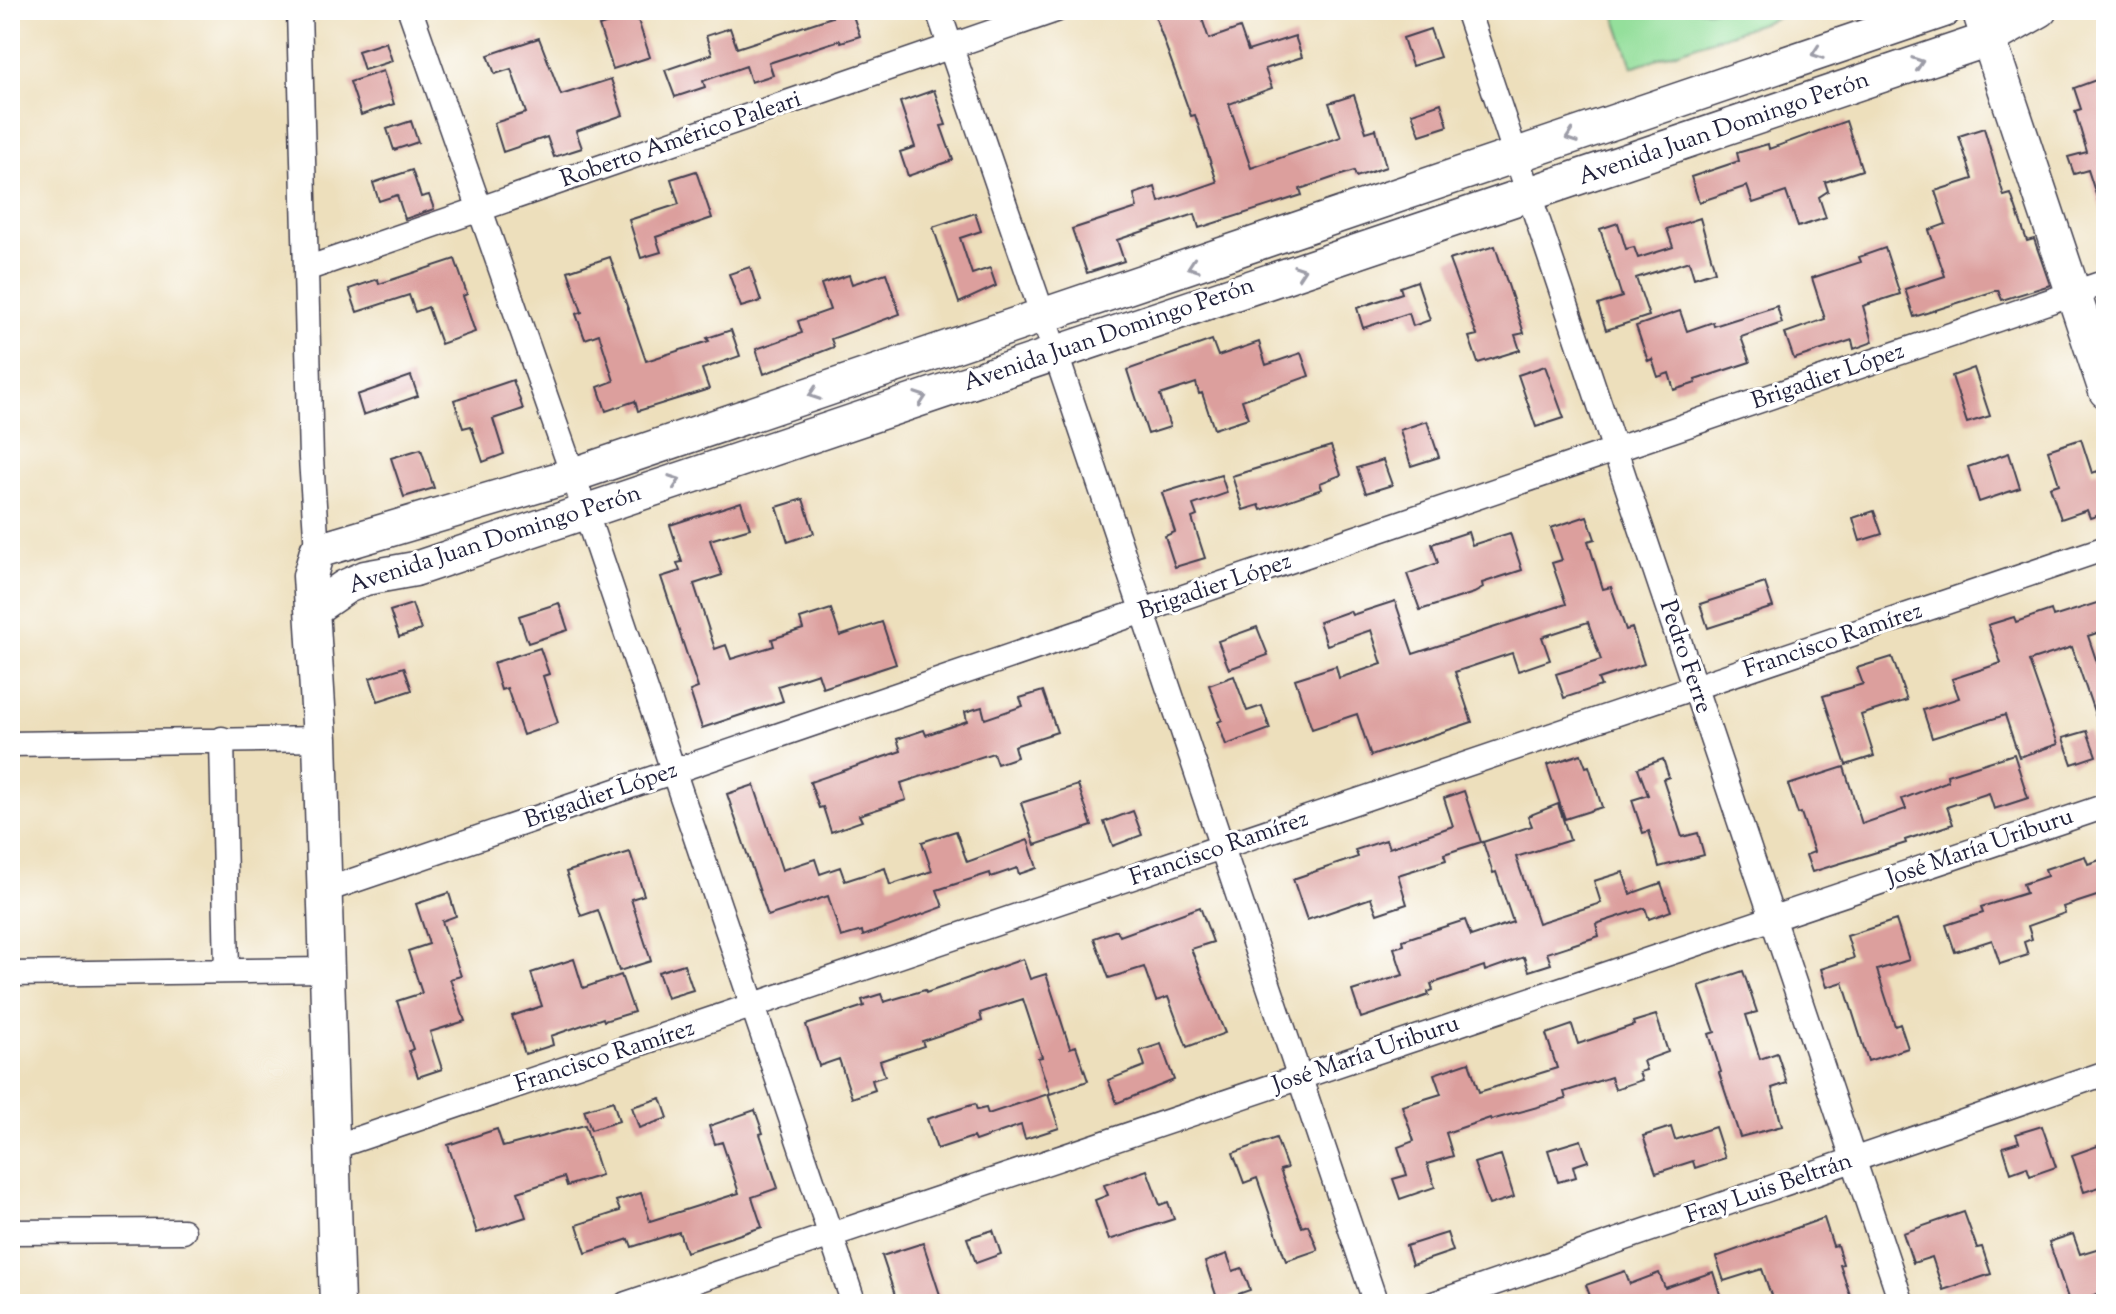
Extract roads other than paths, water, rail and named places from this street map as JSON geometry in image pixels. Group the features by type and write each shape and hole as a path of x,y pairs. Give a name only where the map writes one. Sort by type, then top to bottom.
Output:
{"street":[{"path":"299,10 317,551"},
{"path":"410,10 573,475 854,1304"},
{"path":"938,10 1376,1304"},
{"name":"Roberto Américo Paleari","path":"306,269 1056,10"},
{"name":"Pedro Ferre","path":"1467,10 1902,1304"},
{"name":"Avenida Juan Domingo Perón","path":"1944,10 573,475 317,551 310,576 313,609 345,587 365,578 415,569 1529,194 1984,25 2040,10"},
{"path":"1984,25 2106,391"},
{"name":"Brigadier López","path":"323,891 2106,282"},
{"name":"Francisco Ramírez","path":"331,1148 2106,548"},
{"path":"313,609 328,970 337,1304"},
{"path":"222,739 227,971"},
{"path":"10,744 320,739"},
{"name":"José María Uriburu","path":"626,1304 2106,806"},
{"path":"10,974 328,970"},
{"name":"Fray Luis Beltrán","path":"1433,1304 2106,1073"},
{"path":"10,1232 183,1231"}]}
